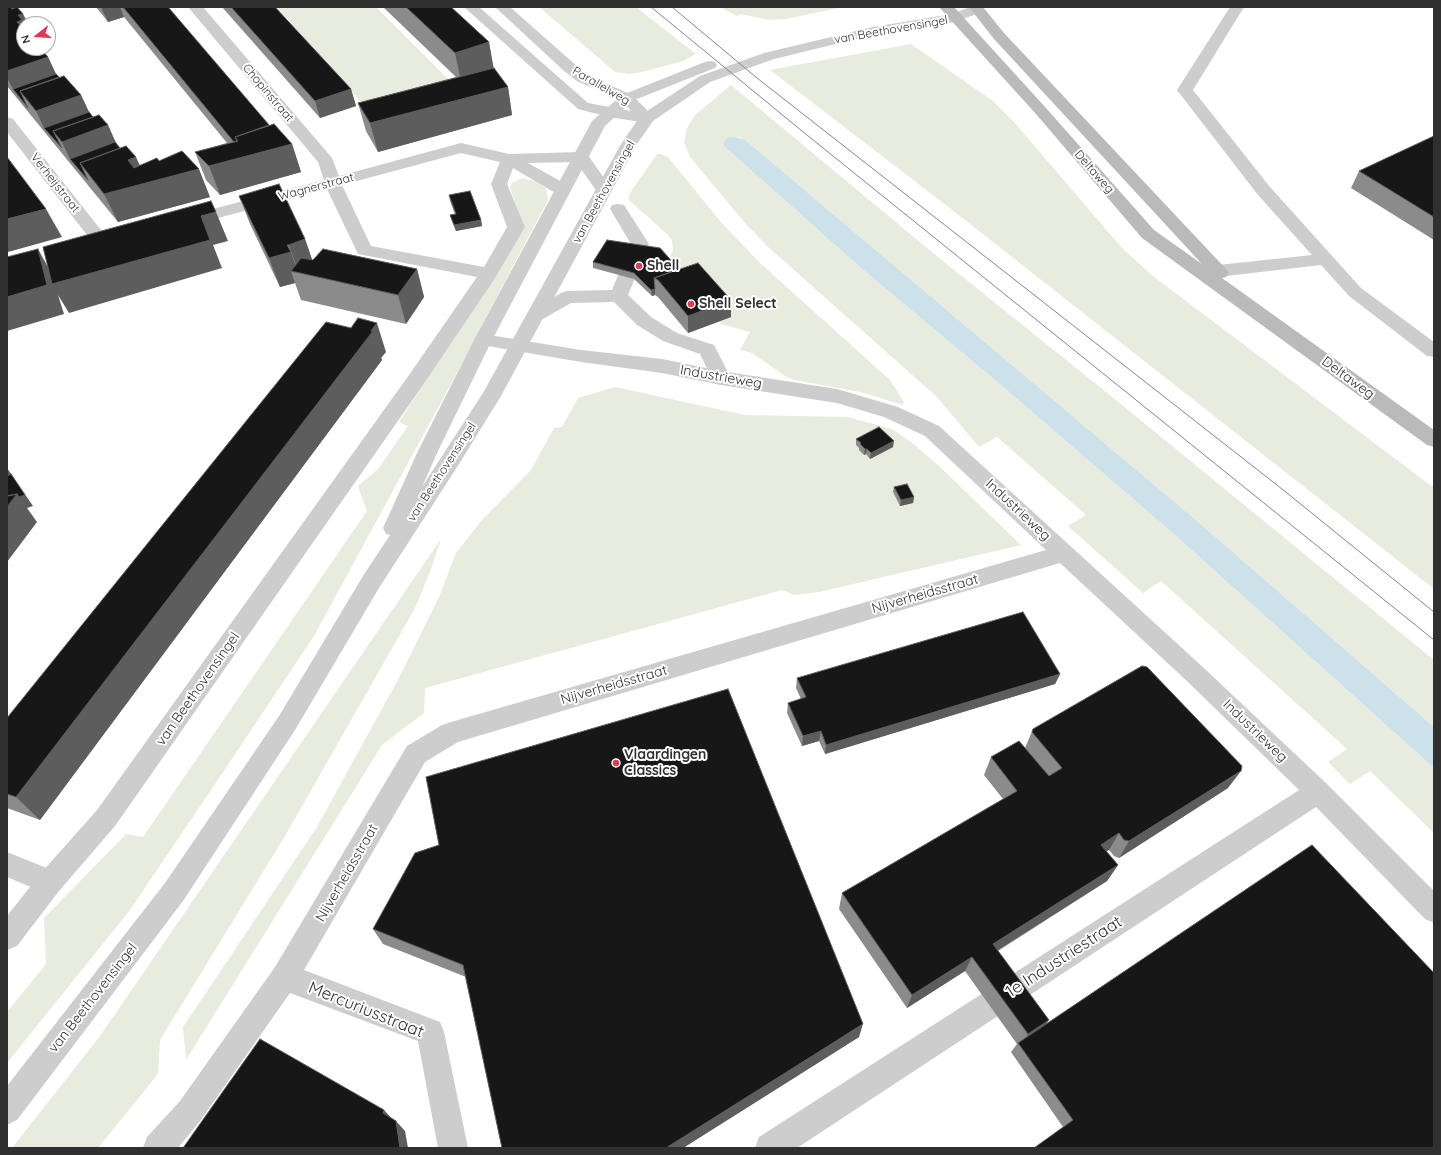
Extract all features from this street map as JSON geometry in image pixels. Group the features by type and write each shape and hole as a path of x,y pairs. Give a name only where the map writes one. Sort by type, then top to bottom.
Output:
{"main road":[{"name":"Deltaweg","path":"976,8 999,36 1218,271 1261,315"},
{"name":"Deltaweg","path":"953,11 1148,234 1434,440"}],"street":[{"name":"Chopinstraat","path":"195,7 326,162 333,183"},
{"name":"Parallelweg","path":"471,7 583,106 647,118"},
{"name":"Parallelweg","path":"502,7 551,53 582,78 626,98 647,118"},
{"path":"1237,7 1185,90 1264,191 1355,292 1434,351"},
{"name":"van Beethovensingel","path":"7,1110 174,892 287,723 370,582 452,459 519,346 629,144 647,118 705,79 769,56 953,11 976,8"},
{"name":"van Beethovensingel","path":"370,582 428,451 482,340 598,124 626,98 758,48 826,29 905,12"},
{"name":"Verheijstraat","path":"7,122 103,244"},
{"name":"Wagnerstraat","path":"172,226 461,148 509,159"},
{"path":"509,159 581,157 604,189"},
{"path":"509,159 563,190"},
{"name":"van Beethovensingel","path":"7,938 50,882 106,818 408,392 489,274 516,227 499,184 509,159"},
{"path":"333,183 364,250 489,274"},
{"path":"618,209 640,244 619,296"},
{"path":"1218,271 1325,259"},
{"path":"536,315 567,297 619,296 644,321 670,337 707,350 721,378"},
{"name":"Industrieweg","path":"482,340 581,356 662,366 721,378 837,396 891,412 932,431 1198,676 1318,792 1434,910"},
{"name":"Nijverheidsstraat","path":"158,1148 190,1111 285,977 416,754 451,733 1064,553"},
{"name":"1e Industriestraat","path":"770,1148 1318,792"},
{"path":"7,864 50,882"},
{"name":"Mercuriusstraat","path":"285,977 430,1032 453,1148"}],"shaded area":[{"path":"277,7 376,7 452,83 379,122"},
{"path":"539,7 636,7 696,54 683,61 642,72 629,74 615,72"},
{"path":"720,7 843,7 786,19 769,20 741,14 737,16"},
{"path":"911,44 993,101 1014,122 1121,247 1153,276 1434,488 1434,589 951,209 770,70"},
{"path":"731,85 933,253 1111,396 1434,660 1434,727 1204,527 744,139 738,137 724,146 861,268 1008,391 1175,535 1434,768 1434,833 1370,771 1350,784 1328,762 1347,749 1161,581 1143,593 1068,526 1086,515 997,437 979,447 937,397 767,246 744,222 690,157 684,142 687,128 695,115"},
{"path":"657,154 668,157 720,221 759,262 890,380 904,402 902,405 865,393 795,380 785,376 752,353 740,350 750,332 721,324 719,321 730,317 675,270 681,259 670,257 673,250 672,240 629,200 632,190"},
{"path":"522,178 535,181 546,188 548,200 452,382 314,636 130,910 7,1063 7,1012 46,964 44,918 126,834 143,837 367,511 358,486 378,469 408,426 399,422 519,237 522,224 510,187 512,183"},
{"path":"615,387 745,415 848,417 892,429 910,441 938,465 1021,545 819,592 794,595 782,590 425,688 424,713 382,745 186,1060 183,1027 317,827 400,676 439,597 456,553 482,520 531,470 554,428 562,427 578,398"},
{"path":"441,539 431,569 415,608 285,836 160,1040 158,1074 98,1148 12,1148 100,1036"}],"water":[{"path":"732,137 744,139 1204,527 1434,727 1434,768 1175,535 1008,391 861,268 724,146 724,142 727,138"}],"building":[{"path":"7,7 12,9 17,7 23,14 16,16 16,56 48,57 7,71"},
{"path":"123,7 168,7 269,125 235,137 237,141 234,142"},
{"path":"231,7 275,7 351,89 315,101"},
{"path":"406,7 451,7 489,42 455,53"},
{"path":"494,68 508,87 370,123 358,103"},
{"path":"56,74 59,77 20,91 28,108 13,89"},
{"path":"64,76 81,95 36,111 20,91"},
{"path":"89,112 93,117 53,131 62,148 44,128"},
{"path":"99,115 108,125 62,142 53,131"},
{"path":"274,124 292,144 209,166 195,152 238,141 235,137"},
{"path":"1434,136 1434,217 1359,171"},
{"path":"115,142 120,148 80,163 88,180 70,159"},
{"path":"126,146 136,157 128,160 134,168 157,158 159,161 182,151 199,169 104,194 80,163"},
{"path":"7,157 46,209 7,219"},
{"path":"279,184 305,239 287,245 291,252 269,258 239,196"},
{"path":"470,191 481,220 454,225 450,215 456,214 449,195"},
{"path":"211,201 216,212 201,216 210,240 52,284 43,247"},
{"path":"607,240 660,248 679,269 654,278 655,289 651,290 634,273 593,262"},
{"path":"38,249 47,285 7,297 7,257"},
{"path":"323,249 417,269 398,295 291,271 301,258 313,260"},
{"path":"698,263 731,300 688,316 658,280 654,278"},
{"path":"358,318 377,323 371,331 373,331 16,797 7,794 7,718 326,322 351,328"},
{"path":"879,427 894,441 871,453 856,439"},
{"path":"11,474 25,495 19,497 17,494 7,496 7,476"},
{"path":"907,484 914,497 901,500 894,487"},
{"path":"17,494 7,507 7,496"},
{"path":"1023,612 1060,674 826,745 821,731 803,736 788,703 806,697 797,678"},
{"path":"1142,666 1147,667 1242,766 1241,771 1129,841 1124,840 1119,833 1101,845 1118,865 993,944 1049,1020 1028,1034 972,957 912,995 842,893 1017,791 991,757 1019,741 1049,776 1062,768 1032,732 1033,729"},
{"path":"728,689 863,1024 666,1148 502,1148 463,965 373,929 415,853 439,845 426,777"},
{"path":"1312,845 1434,973 1434,1148 1034,1148 1073,1120 1018,1043"},
{"path":"260,1039 384,1110 383,1113 396,1121 400,1148 183,1148"}],"tram line":[{"path":"651,7 802,131 1434,640"},
{"path":"672,7 757,78 1282,489 1434,612"}],"place":[{"name":"Shell","path":"639,266"},
{"name":"Shell Select","path":"691,304"},
{"name":"Vlaardingen Classics","path":"616,763"}]}
